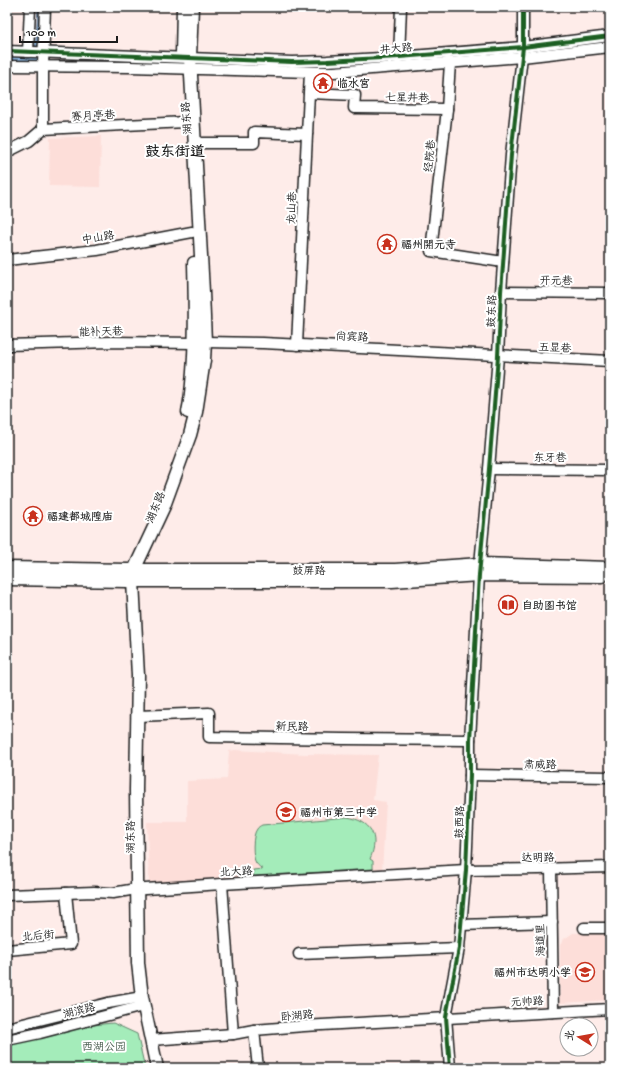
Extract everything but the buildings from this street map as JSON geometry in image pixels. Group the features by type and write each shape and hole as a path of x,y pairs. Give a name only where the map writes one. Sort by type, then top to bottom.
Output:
{"main road":[{"name":"湖东路","path":"139,1002 134,890 130,576 164,506 190,435 201,386 204,360 200,343 195,299 186,122 186,63 183,7"},
{"name":"湖东路","path":"192,7 186,63 195,143 204,292 200,343"},
{"name":"鼓屏路","path":"7,568 130,576"},
{"name":"鼓屏路","path":"7,579 130,576 392,581 480,570 610,568"},
{"name":"鼓屏路","path":"480,570 610,576"},
{"name":"湖东路","path":"130,576 138,676 134,890"},
{"path":"139,1002 151,1040 157,1068"},
{"path":"139,1002 150,1068"}],"street":[{"path":"28,52 30,7"},
{"path":"7,152 29,141 43,129 45,7"},
{"path":"399,57 401,7"},
{"name":"鼓东路","path":"480,570 498,356 511,155 522,52 523,7"},
{"name":"井大路","path":"186,63 327,61 522,52 610,36"},
{"path":"7,51 44,52 310,72 363,70 450,63 522,52 610,46"},
{"path":"7,66 130,67 186,63"},
{"name":"经院巷","path":"450,63 447,109 431,251 503,262"},
{"name":"龙山巷","path":"297,345 310,72"},
{"name":"七星井巷","path":"308,93 355,95 354,108 447,109"},
{"name":"赛月亭巷","path":"43,129 186,122"},
{"path":"195,143 254,143 254,132 307,134"},
{"name":"中山路","path":"7,260 97,250 192,232"},
{"name":"开元巷","path":"501,292 610,293"},
{"name":"能补天巷","path":"7,345 111,342 200,343"},
{"name":"尚宾路","path":"200,343 297,345 498,356"},
{"name":"五显巷","path":"498,356 610,361"},
{"name":"东牙巷","path":"489,469 610,470"},
{"name":"鼓西路","path":"450,1068 446,1017 459,948 466,870 470,740 480,570"},
{"name":"新民路","path":"138,716 209,713 209,737 470,740"},
{"name":"肃威路","path":"470,775 610,777"},
{"name":"达明路","path":"466,870 610,867"},
{"name":"海道里","path":"551,869 553,1012"},
{"name":"北大路","path":"7,895 94,892 113,893 134,890 222,884 466,870"},
{"path":"222,884 233,1034"},
{"name":"北后街","path":"7,950 72,944 66,893"},
{"path":"461,925 552,922"},
{"path":"584,928 610,928"},
{"path":"299,954 459,948"},
{"name":"湖滨路","path":"7,1028 108,1003 139,1002"},
{"name":"湖滨路","path":"7,1040 40,1033 139,1002"},
{"name":"元帅路","path":"446,1017 610,1009"},
{"name":"卧湖路","path":"151,1040 233,1034 254,1030 446,1017"},
{"path":"254,1030 258,1068"}],"shaded area":[{"path":"101,136 100,187 49,186 50,138"},
{"name":"福州市第三中学","path":"235,750 305,754 378,755 373,800 386,802 382,872 149,888 147,822 187,822 187,781 227,779 229,751"},
{"name":"福州市达明小学","path":"573,933 610,933 610,1000 560,1003 560,945 564,939"}],"green space":[{"path":"347,817 362,822 371,831 374,843 370,859 373,861 373,869 253,876 253,870 263,869 256,863 253,851 255,832 260,826"},
{"name":"西湖公园","path":"113,1023 137,1034 145,1068 7,1068 7,1041 83,1026"}],"water":[{"path":"38,7 43,7 41,62 7,61 7,54 35,55"}],"cycle path":[{"path":"450,1068 446,1017 459,948 466,870 470,740 479,575 498,356 511,155 523,47 523,7"},
{"path":"7,51 292,62 399,57 523,47 610,36"}],"place":[{"name":"临水宫","path":"323,83"},
{"name":"福州開元寺","path":"387,244"},
{"name":"福建都城隍庙","path":"33,516"},
{"name":"自助图书馆","path":"508,605"},
{"name":"福州市第三中学","path":"286,812"},
{"name":"福州市达明小学","path":"585,972"}],"district":[{"name":"鼓东街道","path":"175,151"}]}
